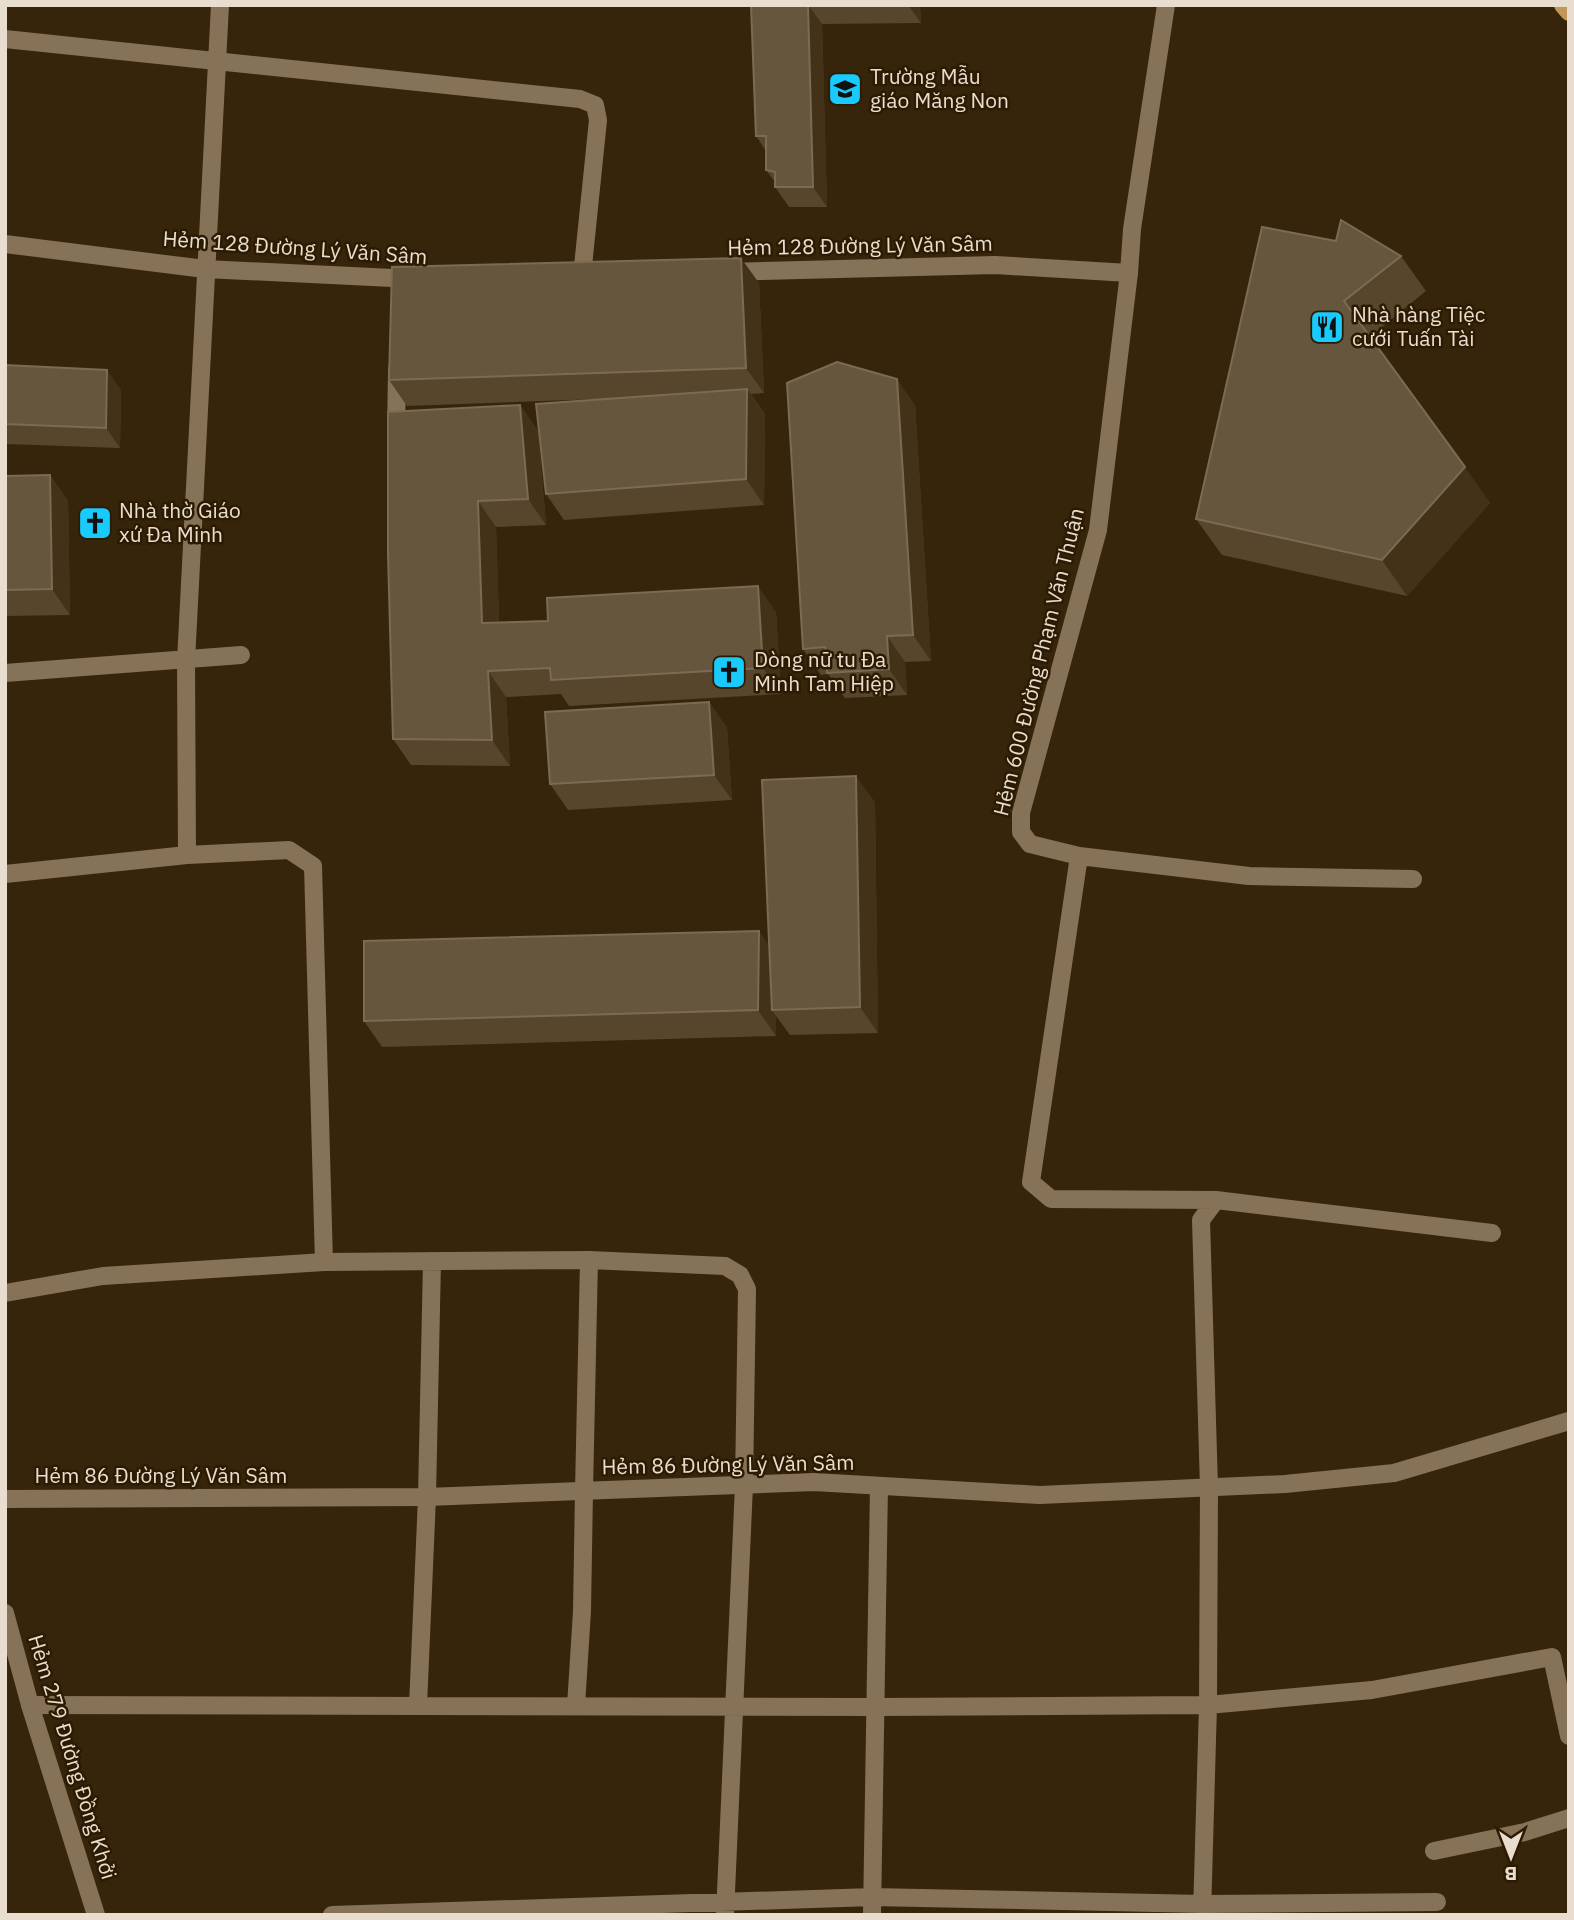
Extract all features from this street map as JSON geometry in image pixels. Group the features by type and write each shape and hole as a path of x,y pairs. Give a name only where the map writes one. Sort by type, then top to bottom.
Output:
{"main road":[{"path":"1563,5 1569,12"}],"street":[{"path":"187,855 186,661 220,5"},
{"name":"Hẻm 600 Đường Phạm Văn Thuận","path":"1166,5 1132,229 1098,530 1021,813 1021,832 1030,844 1079,856 1249,876 1413,879"},
{"path":"5,39 580,99 595,105 598,120 583,276"},
{"name":"Hẻm 128 Đường Lý Văn Sâm","path":"5,244 205,269 397,285 433,280"},
{"name":"Hẻm 128 Đường Lý Văn Sâm","path":"706,273 995,265 1129,273"},
{"path":"396,454 397,345"},
{"path":"5,673 241,655"},
{"path":"5,874 187,855 289,850 313,866 324,1262"},
{"path":"1079,856 1031,1182 1051,1199 1216,1200 1492,1233"},
{"path":"1202,1909 1208,1705 1209,1487 1201,1220 1216,1200"},
{"path":"5,1293 103,1276 324,1262 589,1260 725,1266 740,1275 747,1289 744,1485 725,1908"},
{"path":"576,1706 582,1611 589,1260"},
{"path":"418,1706 427,1497 432,1261"},
{"name":"Hẻm 86 Đường Lý Văn Sâm","path":"5,1499 427,1497 814,1482 1040,1495 1285,1484 1394,1473 1569,1421"},
{"path":"872,1906 879,1486"},
{"name":"Hẻm 279 Đường Đồng Khởi","path":"5,1613 30,1705 96,1915"},
{"path":"30,1705 1208,1705 1373,1690 1552,1657 1569,1736"},
{"path":"1434,1852 1525,1832 1569,1818"},
{"path":"332,1915 872,1906 1202,1909 1437,1902"}],"building":[{"path":"751,5 808,5 813,187 775,187 775,172 766,170 766,136 756,136"},
{"path":"1341,220 1401,256 1344,301 1465,467 1382,560 1196,519 1262,227 1336,241"},
{"path":"741,258 746,368 389,380 392,267"},
{"path":"837,362 897,379 913,635 887,636 889,669 827,673 825,647 803,649 787,383"},
{"path":"5,365 107,370 106,428 5,424"},
{"path":"747,389 746,479 546,494 536,404"},
{"path":"520,405 528,499 478,501 482,623 548,621 547,598 758,586 763,668 551,680 550,668 488,671 492,740 393,739 388,554 388,412"},
{"path":"50,475 52,589 5,590 5,476"},
{"path":"709,702 714,775 550,784 545,712"},
{"path":"856,776 860,1007 772,1010 762,780"},
{"path":"759,931 758,1010 364,1021 364,941"}],"place":[{"name":"Trường Mẫu giáo Măng Non","path":"845,89"},
{"name":"Nhà hàng Tiệc cưới Tuấn Tài","path":"1327,327"},
{"name":"Nhà thờ Giáo xứ Đa Minh","path":"95,523"},
{"name":"Dòng nữ tu Đa Minh Tam Hiệp","path":"729,672"}]}
